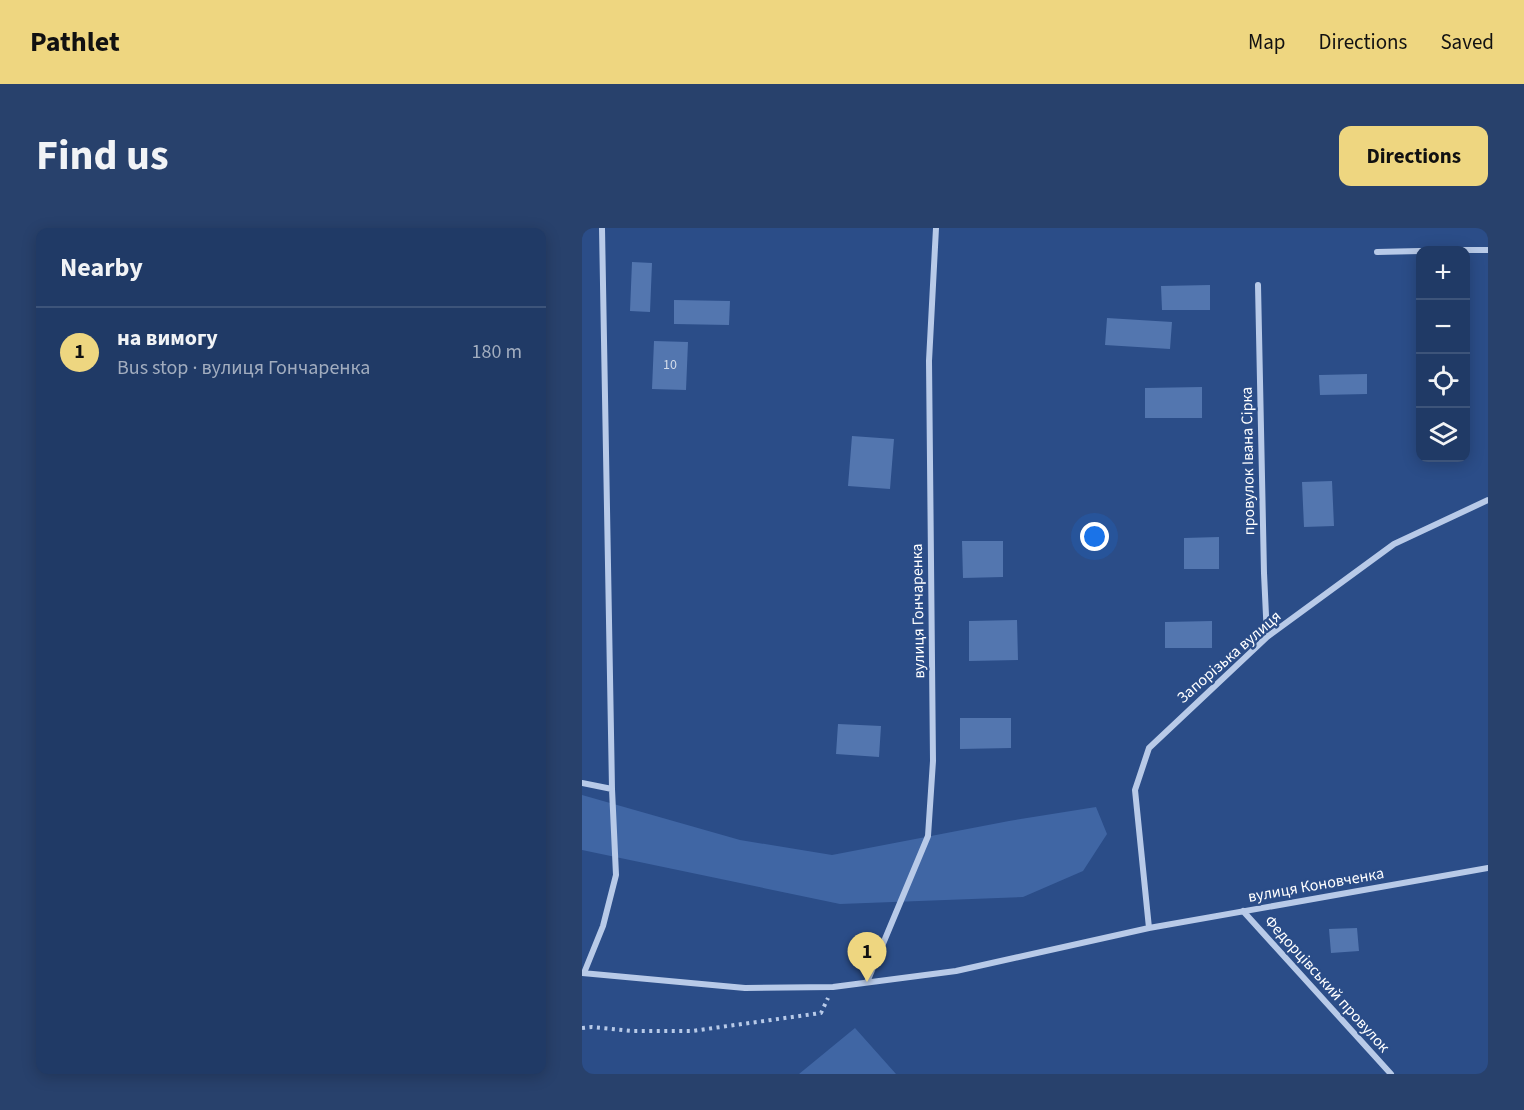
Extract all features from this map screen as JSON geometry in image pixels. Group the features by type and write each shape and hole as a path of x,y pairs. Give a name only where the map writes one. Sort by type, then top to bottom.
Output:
{"street":[{"path":"583,973 603,926 616,875 612,789 602,228"},
{"name":"вулиця Гончаренка","path":"867,982 928,836 933,761 929,361 936,228"},
{"path":"1470,250 1488,250"},
{"path":"1377,252 1416,251"},
{"name":"провулок Івана Сірка","path":"1258,285 1267,637"},
{"name":"Запорізька вулиця","path":"1149,928 1135,790 1149,748 1267,637 1394,544 1488,500"},
{"path":"582,783 612,789"},
{"name":"вулиця Коновченка","path":"583,973 745,988 833,987 956,972 1149,928 1488,868"},
{"name":"Федорцівський провулок","path":"1243,911 1391,1074"}],"path":[{"path":"582,1029 592,1027 633,1031 692,1031 821,1013 833,987"}],"shaded area":[{"path":"582,795 740,840 832,855 1096,807 1107,834 1083,871 1023,897 840,904 582,850"},
{"path":"855,1028 896,1074 799,1074"}],"building":[{"path":"632,262 652,263 650,312 630,311"},
{"path":"1210,285 1210,310 1162,310 1161,286"},
{"path":"674,300 730,301 729,325 674,324"},
{"path":"1107,318 1172,322 1170,349 1105,345"},
{"path":"654,341 688,342 686,390 652,389"},
{"path":"1367,374 1367,394 1320,395 1319,375"},
{"path":"1202,387 1202,418 1145,418 1145,388"},
{"path":"852,436 894,439 890,489 848,486"},
{"path":"1332,481 1334,526 1304,527 1302,482"},
{"path":"1219,537 1219,569 1184,569 1184,538"},
{"path":"962,541 1003,541 1003,577 963,578"},
{"path":"1017,620 1018,660 969,661 969,621"},
{"path":"1212,621 1212,648 1165,648 1165,622"},
{"path":"960,718 1011,718 1011,748 960,749"},
{"path":"838,724 881,726 879,757 836,754"},
{"path":"1357,928 1359,951 1331,953 1329,929"}],"place":[{"name":"на вимогу","path":"867,982"}]}
